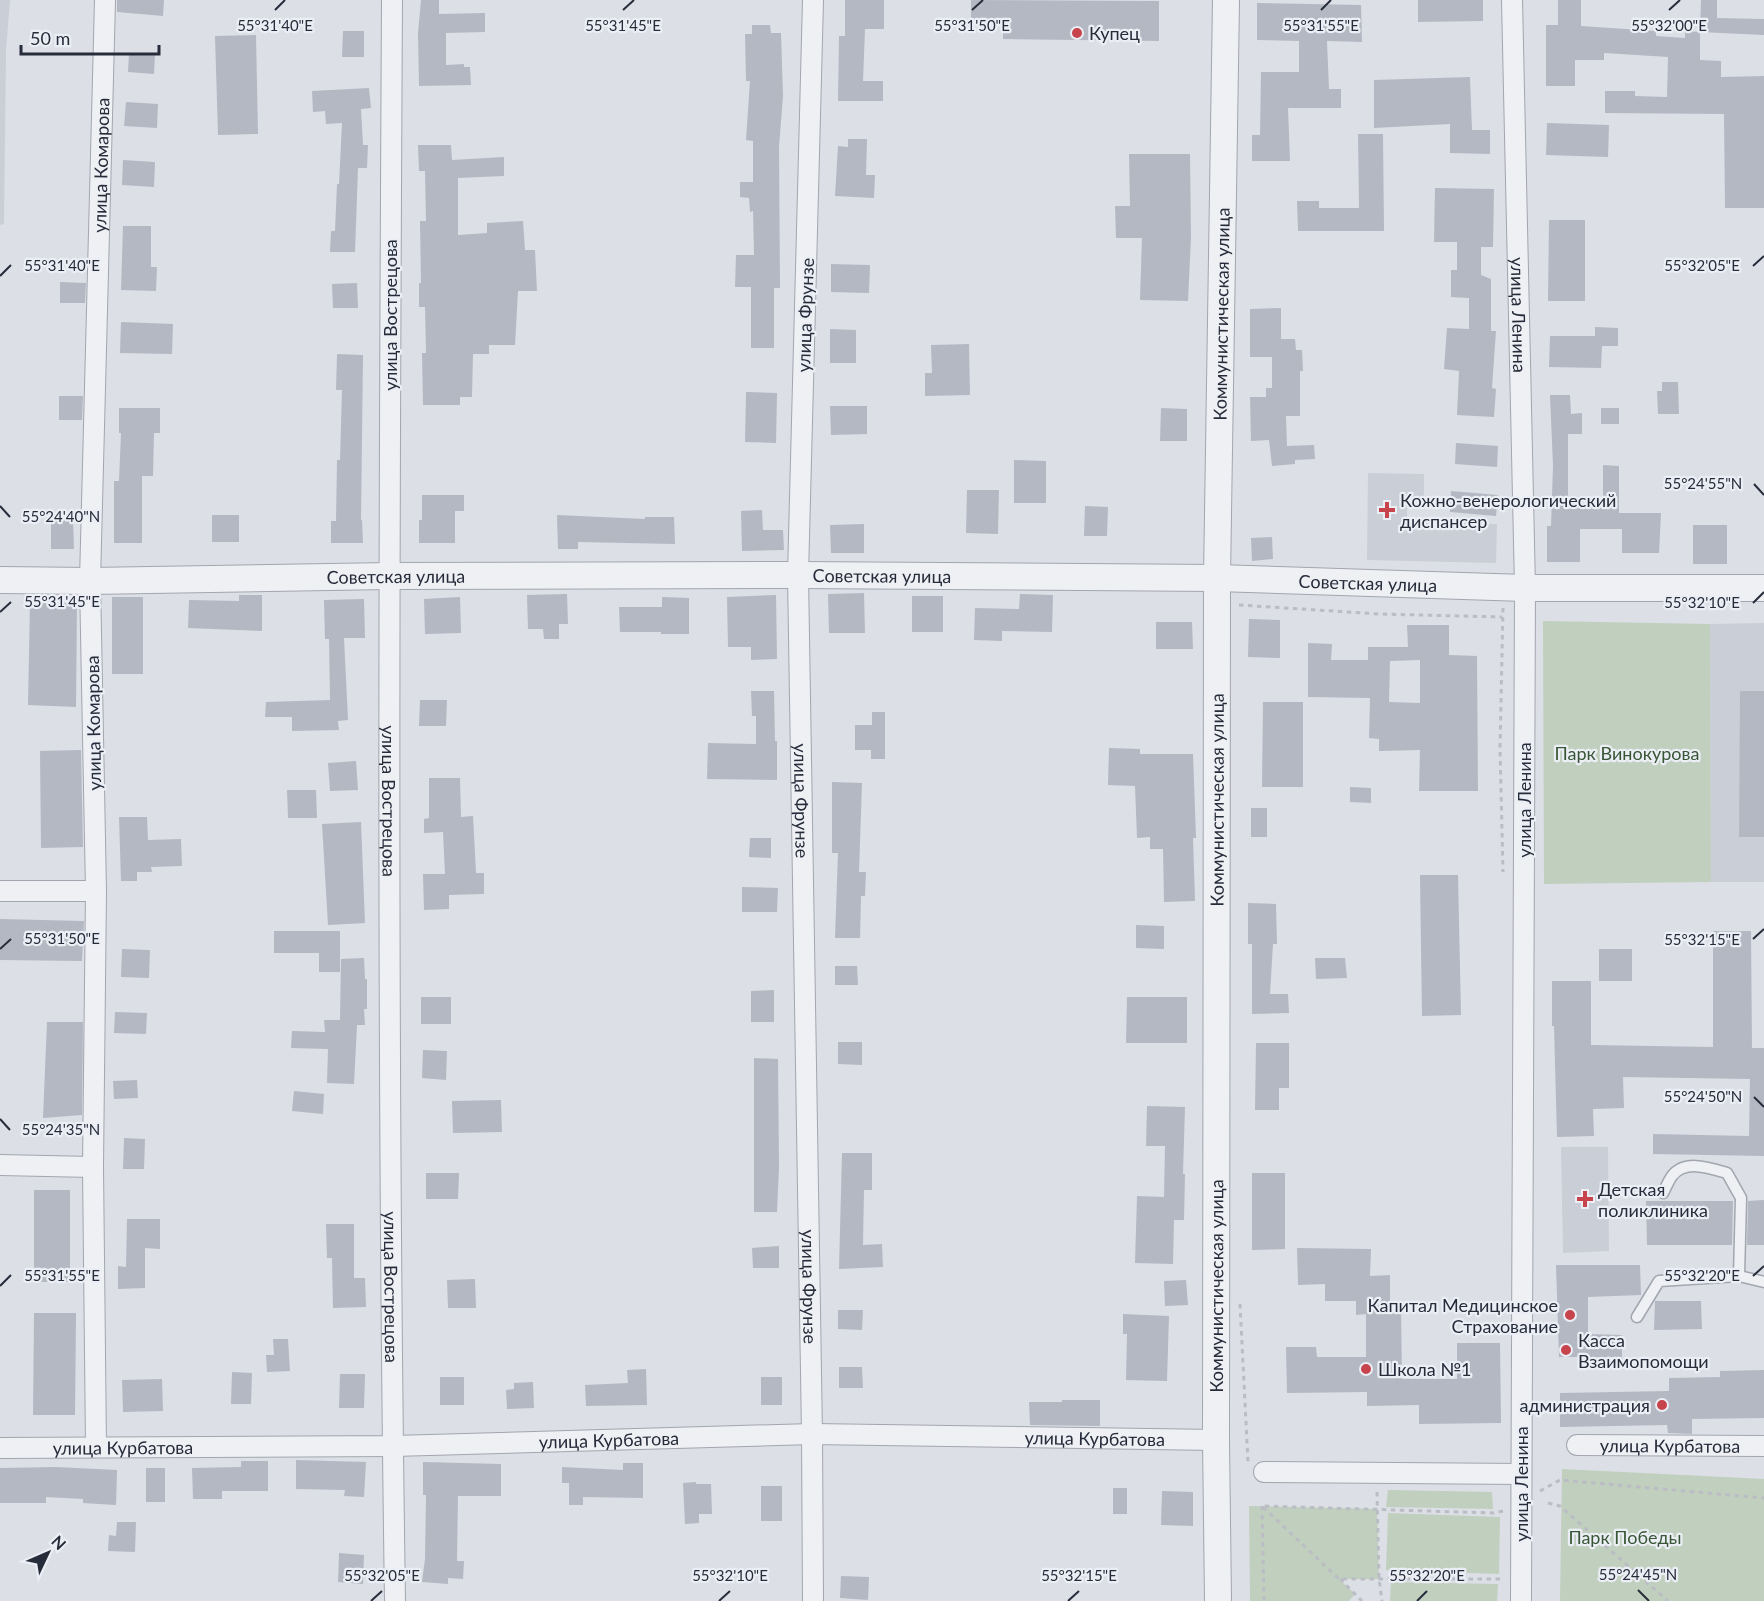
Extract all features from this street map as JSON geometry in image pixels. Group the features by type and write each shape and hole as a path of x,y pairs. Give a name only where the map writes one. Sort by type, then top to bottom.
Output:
{"street":[{"name":"улица Комарова","path":"96,1447 93,1167 96,891 90,581 105,0"},
{"name":"улица Вострецова","path":"392,0 389,576 395,1601"},
{"name":"улица Фрунзе","path":"813,0 798,575 813,1434 813,1601"},
{"name":"Коммунистическая улица","path":"1218,1601 1216,1440 1217,590 1226,0"},
{"name":"улица Ленина","path":"1512,0 1525,588 1521,1601"},
{"name":"Советская улица","path":"0,580 798,575 1217,590 1764,588"},
{"path":"0,891 96,891"},
{"path":"0,1165 93,1167"},
{"name":"улица Курбатова","path":"0,1448 393,1446 813,1434 1216,1440"},
{"name":"улица Курбатова","path":"1577,1445 1764,1446"},
{"path":"1264,1472 1521,1474"}],"lane":[{"path":"1663,1192 1674,1173 1690,1166 1708,1167 1727,1173 1741,1198 1739,1276"},
{"path":"1637,1317 1659,1281 1739,1276 1764,1282"}],"path":[{"path":"1217,590 1238,605 1379,614 1524,618"},
{"path":"1262,1506 1494,1514 1521,1506 1548,1485 1560,1480 1764,1498"},
{"path":"1548,1503 1560,1506 1668,1601"},
{"path":"1262,1506 1362,1601"},
{"path":"1262,1506 1264,1601"},
{"path":"1377,1509 1379,1579 1382,1601"},
{"path":"1339,1579 1521,1579"}],"shaded area":[{"path":"0,0 10,0 6,51 4,224 0,225"},
{"name":"Кожно-венерологический диспансер","path":"1368,473 1424,474 1424,497 1407,497 1407,522 1497,524 1496,563 1367,560"},
{"path":"1764,623 1764,882 1711,882 1710,624"},
{"name":"Детская поликлиника","path":"1561,1147 1608,1147 1609,1251 1563,1253"}],"green space":[{"name":"Парк Винокурова","path":"1543,621 1710,624 1711,882 1544,884"},
{"name":"Парк Победы","path":"1562,1469 1764,1479 1764,1601 1560,1601"},
{"path":"1388,1490 1492,1492 1493,1509 1386,1507"},
{"path":"1249,1506 1377,1509 1379,1579 1339,1579 1355,1594 1349,1601 1250,1601"},
{"path":"1388,1513 1500,1517 1499,1574 1386,1570"},
{"path":"1391,1582 1498,1584 1497,1601 1390,1601"}],"building":[{"path":"117,0 164,0 163,16 117,12"},
{"path":"421,0 439,0 439,14 485,13 485,32 446,33 446,65 464,64 464,67 470,67 471,85 419,86 418,33"},
{"path":"845,0 884,0 884,29 865,29 863,81 883,81 883,101 838,101 839,36 845,36"},
{"path":"971,0 1159,1 1159,41 1003,39 1003,23 971,22"},
{"path":"1418,0 1483,0 1483,21 1418,22"},
{"path":"1558,0 1581,0 1581,26 1656,31 1656,36 1685,38 1685,31 1700,32 1700,60 1721,61 1721,77 1764,76 1764,208 1725,208 1724,114 1605,113 1605,91 1635,91 1635,96 1667,97 1668,57 1604,53 1604,60 1575,60 1575,86 1546,86 1546,25 1558,25"},
{"path":"1701,0 1717,0 1717,18 1764,19 1764,35 1700,32"},
{"path":"1257,3 1361,5 1362,42 1327,41 1329,89 1341,89 1341,108 1288,108 1290,161 1252,161 1252,135 1260,135 1261,72 1299,72 1299,41 1257,40"},
{"path":"752,25 770,25 771,33 781,33 783,96 779,147 780,288 774,288 774,348 751,348 751,287 735,287 736,255 754,255 753,211 750,212 749,198 740,197 740,182 753,182 753,141 746,140 750,81 746,81 745,34 752,34"},
{"path":"343,31 364,31 364,57 342,57"},
{"path":"256,35 258,134 218,135 215,36"},
{"path":"129,53 155,54 154,74 128,72"},
{"path":"1470,77 1472,130 1490,130 1490,154 1450,153 1450,124 1374,128 1374,80"},
{"path":"369,88 371,108 361,109 363,145 368,145 367,168 358,168 355,252 330,252 331,231 335,231 342,123 326,124 325,111 313,112 312,91"},
{"path":"126,102 158,104 157,128 124,126"},
{"path":"1547,123 1609,125 1608,157 1546,155"},
{"path":"1358,134 1383,134 1384,231 1298,231 1297,201 1319,201 1319,208 1359,208"},
{"path":"848,139 867,139 866,175 875,175 874,198 835,196 838,146 848,147"},
{"path":"418,145 451,145 452,160 504,157 504,176 458,178 458,235 487,233 487,223 523,221 525,250 535,250 537,291 518,291 515,345 489,345 489,354 473,354 472,397 460,397 460,405 423,405 422,353 426,353 425,307 419,307 420,221 426,221 425,171 419,171"},
{"path":"1129,154 1190,154 1191,237 1188,301 1140,300 1142,238 1116,238 1115,206 1130,206"},
{"path":"123,160 155,162 154,187 122,185"},
{"path":"1435,188 1494,189 1493,247 1481,247 1481,275 1491,279 1491,331 1496,331 1492,388 1496,389 1494,417 1457,415 1459,371 1444,369 1447,328 1469,329 1469,298 1451,297 1451,270 1457,270 1457,242 1434,242"},
{"path":"1549,220 1585,220 1585,301 1548,301"},
{"path":"123,226 151,226 151,267 157,267 156,291 121,290"},
{"path":"831,264 870,265 869,293 831,292"},
{"path":"60,282 86,283 85,303 60,303"},
{"path":"357,283 358,308 333,308 332,284"},
{"path":"1281,308 1281,339 1295,339 1296,350 1302,350 1303,371 1300,371 1300,416 1286,416 1287,446 1314,445 1315,459 1295,460 1295,464 1272,466 1269,440 1251,441 1250,397 1266,397 1266,388 1272,388 1272,357 1250,357 1250,309"},
{"path":"121,322 173,324 172,354 120,353"},
{"path":"1595,327 1618,328 1618,346 1602,346 1601,368 1549,367 1550,336 1595,336"},
{"path":"830,329 856,330 856,363 830,363"},
{"path":"969,344 970,395 925,396 925,373 932,373 931,345"},
{"path":"337,354 363,355 361,520 363,543 331,543 331,521 336,521 337,460 340,460 342,390 336,390"},
{"path":"1662,382 1678,382 1679,414 1658,414 1657,391 1662,391"},
{"path":"746,392 777,393 776,443 745,442"},
{"path":"1550,395 1570,395 1571,414 1582,413 1582,434 1568,434 1568,509 1603,505 1603,465 1619,466 1619,513 1661,513 1659,553 1622,553 1622,529 1580,529 1580,562 1547,562 1547,526 1551,526 1553,466"},
{"path":"59,396 83,396 82,420 59,420"},
{"path":"830,406 867,406 867,434 831,435"},
{"path":"119,408 160,408 160,433 154,433 153,476 142,476 142,543 114,543 114,481 119,481 121,433 119,433"},
{"path":"1161,408 1187,409 1187,441 1160,441"},
{"path":"1601,408 1619,408 1619,424 1601,424"},
{"path":"1456,443 1498,446 1497,467 1455,464"},
{"path":"1014,460 1046,461 1046,503 1014,503"},
{"path":"967,490 999,490 998,534 966,533"},
{"path":"1451,491 1498,495 1496,516 1450,512"},
{"path":"422,495 464,495 464,511 455,511 455,543 419,543"},
{"path":"1085,506 1108,507 1107,536 1084,536"},
{"path":"762,510 763,530 783,530 784,550 742,551 741,511"},
{"path":"212,515 239,515 239,542 212,542"},
{"path":"557,515 645,519 645,517 674,517 675,544 578,542 578,549 558,549"},
{"path":"51,520 73,520 74,549 51,549"},
{"path":"864,524 864,553 831,553 830,525"},
{"path":"1693,525 1727,525 1727,564 1693,564"},
{"path":"1272,537 1273,559 1252,561 1251,538"},
{"path":"864,593 865,633 829,633 828,594"},
{"path":"567,594 568,624 559,624 559,639 544,639 543,629 528,629 527,595"},
{"path":"1020,594 1053,595 1052,632 1002,631 1002,641 974,640 975,608 1019,609"},
{"path":"239,595 262,595 262,631 188,628 189,600 239,601"},
{"path":"776,595 777,659 751,660 751,647 728,647 727,597"},
{"path":"912,596 943,596 943,632 912,632"},
{"path":"112,597 143,597 143,674 112,674"},
{"path":"460,597 461,633 425,634 424,599"},
{"path":"662,597 689,598 689,634 620,632 619,607 662,607"},
{"path":"364,599 365,638 344,638 348,720 338,721 339,730 292,731 292,717 265,717 266,702 330,700 329,639 325,639 324,600"},
{"path":"30,603 77,603 76,707 28,705"},
{"path":"1249,619 1280,620 1280,658 1248,657"},
{"path":"1156,622 1192,622 1193,649 1156,649"},
{"path":"1407,625 1449,625 1449,655 1477,656 1478,791 1419,791 1420,750 1379,751 1379,739 1369,738 1370,698 1308,697 1308,643 1332,644 1331,660 1368,660 1368,647 1408,647","holes":["1420,660 1420,703 1389,702 1390,661"]},
{"path":"751,691 774,691 777,780 707,779 708,743 756,744 756,716 752,716"},
{"path":"1740,691 1764,691 1764,837 1739,837"},
{"path":"420,700 447,700 446,726 419,726"},
{"path":"1263,702 1303,702 1303,787 1262,787"},
{"path":"872,712 885,712 885,759 871,759 871,750 855,750 855,725 872,725"},
{"path":"1109,748 1140,749 1140,754 1193,754 1196,838 1193,838 1195,901 1164,902 1163,849 1150,849 1150,837 1137,838 1135,786 1108,785"},
{"path":"81,750 83,847 41,848 40,751"},
{"path":"356,761 358,790 330,791 328,763"},
{"path":"429,778 460,778 461,817 473,816 476,873 484,873 484,894 449,895 449,909 424,910 423,874 445,874 443,832 424,833 424,819 429,818"},
{"path":"832,782 862,783 859,872 866,872 865,896 861,896 860,938 835,938 838,853 832,853"},
{"path":"1350,787 1371,788 1371,803 1350,802"},
{"path":"287,790 316,790 317,818 288,818"},
{"path":"1251,808 1267,808 1267,837 1251,837"},
{"path":"119,817 147,817 148,840 181,839 182,866 151,867 152,872 137,872 137,881 121,881"},
{"path":"361,822 365,923 328,925 322,824"},
{"path":"750,838 771,838 771,858 749,857"},
{"path":"1420,875 1458,875 1461,1015 1422,1016"},
{"path":"742,887 778,888 777,912 742,912"},
{"path":"1248,903 1276,904 1277,944 1273,944 1270,994 1288,994 1289,1013 1252,1014 1252,944 1248,944"},
{"path":"0,919 84,921 82,961 0,960"},
{"path":"1136,925 1164,926 1164,949 1136,948"},
{"path":"274,931 340,931 340,972 319,972 319,953 274,953"},
{"path":"1713,931 1751,931 1752,1048 1764,1048 1764,1156 1653,1154 1653,1134 1749,1136 1750,1079 1623,1077 1624,1108 1593,1109 1594,1136 1557,1137 1552,981 1591,981 1591,1045 1713,1047"},
{"path":"122,949 150,950 149,978 121,977"},
{"path":"1599,949 1632,949 1632,981 1599,981"},
{"path":"364,958 367,1009 364,1009 365,1025 357,1025 354,1084 327,1083 328,1049 291,1048 292,1031 325,1032 324,1020 340,1020 341,959"},
{"path":"1315,958 1345,958 1347,978 1316,979"},
{"path":"835,966 857,966 858,985 835,985"},
{"path":"774,990 774,1022 751,1022 751,991"},
{"path":"421,997 451,997 451,1024 421,1024"},
{"path":"1127,997 1187,997 1187,1043 1126,1043"},
{"path":"115,1012 147,1013 146,1034 114,1033"},
{"path":"47,1022 83,1022 82,1115 43,1118"},
{"path":"838,1042 862,1042 862,1065 838,1064"},
{"path":"1256,1043 1289,1043 1289,1088 1279,1088 1279,1110 1255,1110"},
{"path":"423,1050 447,1051 446,1080 422,1078"},
{"path":"754,1058 778,1059 777,1212 754,1212"},
{"path":"137,1080 138,1098 114,1099 113,1081"},
{"path":"294,1091 324,1094 323,1114 292,1111"},
{"path":"501,1100 502,1132 453,1133 452,1101"},
{"path":"1147,1106 1185,1107 1184,1220 1174,1220 1173,1264 1135,1263 1137,1196 1164,1197 1165,1146 1146,1146"},
{"path":"124,1138 145,1139 144,1169 123,1169"},
{"path":"842,1153 872,1153 872,1190 864,1190 863,1245 882,1244 883,1267 839,1269"},
{"path":"426,1173 459,1173 458,1199 426,1199"},
{"path":"1252,1173 1285,1173 1285,1249 1252,1250"},
{"path":"34,1190 70,1190 70,1282 34,1282"},
{"path":"1764,1200 1764,1245 1747,1245 1748,1201"},
{"path":"1646,1201 1733,1201 1732,1245 1647,1245"},
{"path":"127,1219 160,1219 160,1249 145,1248 145,1288 118,1289 118,1266 126,1267"},
{"path":"326,1224 354,1224 354,1278 365,1278 366,1307 333,1308 332,1258 327,1258"},
{"path":"779,1246 779,1268 753,1268 752,1248"},
{"path":"1297,1248 1371,1249 1370,1276 1390,1275 1390,1311 1401,1310 1402,1379 1457,1379 1457,1343 1500,1343 1501,1423 1419,1424 1419,1405 1367,1406 1367,1392 1287,1393 1286,1347 1316,1347 1317,1357 1366,1357 1366,1314 1356,1315 1356,1301 1325,1301 1325,1284 1298,1285"},
{"path":"1556,1265 1640,1265 1641,1295 1588,1297 1588,1334 1622,1335 1622,1357 1559,1357"},
{"path":"475,1279 476,1308 448,1308 447,1280"},
{"path":"1186,1280 1188,1305 1165,1306 1164,1281"},
{"path":"1655,1301 1701,1301 1702,1329 1654,1330"},
{"path":"838,1310 863,1310 862,1330 838,1329"},
{"path":"34,1313 76,1313 75,1415 33,1415"},
{"path":"1123,1314 1169,1316 1167,1381 1126,1380 1127,1334 1123,1334"},
{"path":"273,1339 288,1339 290,1371 267,1372 266,1355 274,1355"},
{"path":"839,1367 862,1367 863,1388 839,1388"},
{"path":"646,1369 647,1405 586,1406 585,1385 628,1383 627,1370"},
{"name":"администрация","path":"1764,1370 1764,1418 1692,1419 1692,1434 1668,1433 1667,1425 1560,1427 1560,1393 1669,1391 1669,1378 1720,1377 1720,1371"},
{"path":"232,1372 252,1373 251,1404 231,1404"},
{"path":"340,1374 365,1374 364,1408 339,1408"},
{"path":"440,1377 464,1377 464,1405 440,1405"},
{"path":"761,1377 782,1377 782,1405 761,1405"},
{"path":"162,1379 163,1411 123,1412 122,1380"},
{"path":"533,1382 534,1408 507,1409 506,1390 514,1389 514,1383"},
{"path":"1062,1400 1100,1400 1100,1426 1030,1425 1029,1402 1062,1402"},
{"path":"296,1460 366,1462 364,1497 344,1496 345,1490 296,1489"},
{"path":"241,1461 268,1461 268,1491 222,1491 222,1499 193,1499 192,1468 241,1467"},
{"path":"423,1462 501,1464 501,1496 458,1496 457,1561 464,1561 463,1579 448,1578 448,1584 422,1582 425,1559 426,1495 423,1495"},
{"path":"623,1463 643,1463 643,1498 583,1497 583,1505 569,1505 569,1483 562,1483 562,1467 623,1470"},
{"path":"56,1467 117,1470 116,1505 83,1503 83,1499 46,1497 46,1503 0,1503 0,1468"},
{"path":"146,1468 165,1468 165,1502 146,1502"},
{"path":"696,1482 696,1484 711,1484 712,1514 699,1514 699,1523 685,1524 683,1483"},
{"path":"761,1486 782,1486 782,1521 761,1521"},
{"path":"1113,1488 1127,1488 1127,1514 1113,1514"},
{"path":"1162,1491 1193,1492 1193,1526 1161,1525"},
{"path":"117,1522 136,1522 135,1552 108,1551 109,1535 116,1536"},
{"path":"339,1553 364,1555 363,1584 338,1582"},
{"path":"841,1576 869,1577 868,1600 840,1598"}],"place":[{"name":"Купец","path":"1077,33"},
{"name":"Кожно-венерологический диспансер","path":"1387,510"},
{"name":"Детская поликлиника","path":"1585,1199"},
{"name":"Капитал Медицинское Страхование","path":"1570,1315"},
{"name":"Касса Взаимопомощи","path":"1566,1350"},
{"name":"Школа №1","path":"1366,1369"},
{"name":"администрация","path":"1662,1405"}]}
